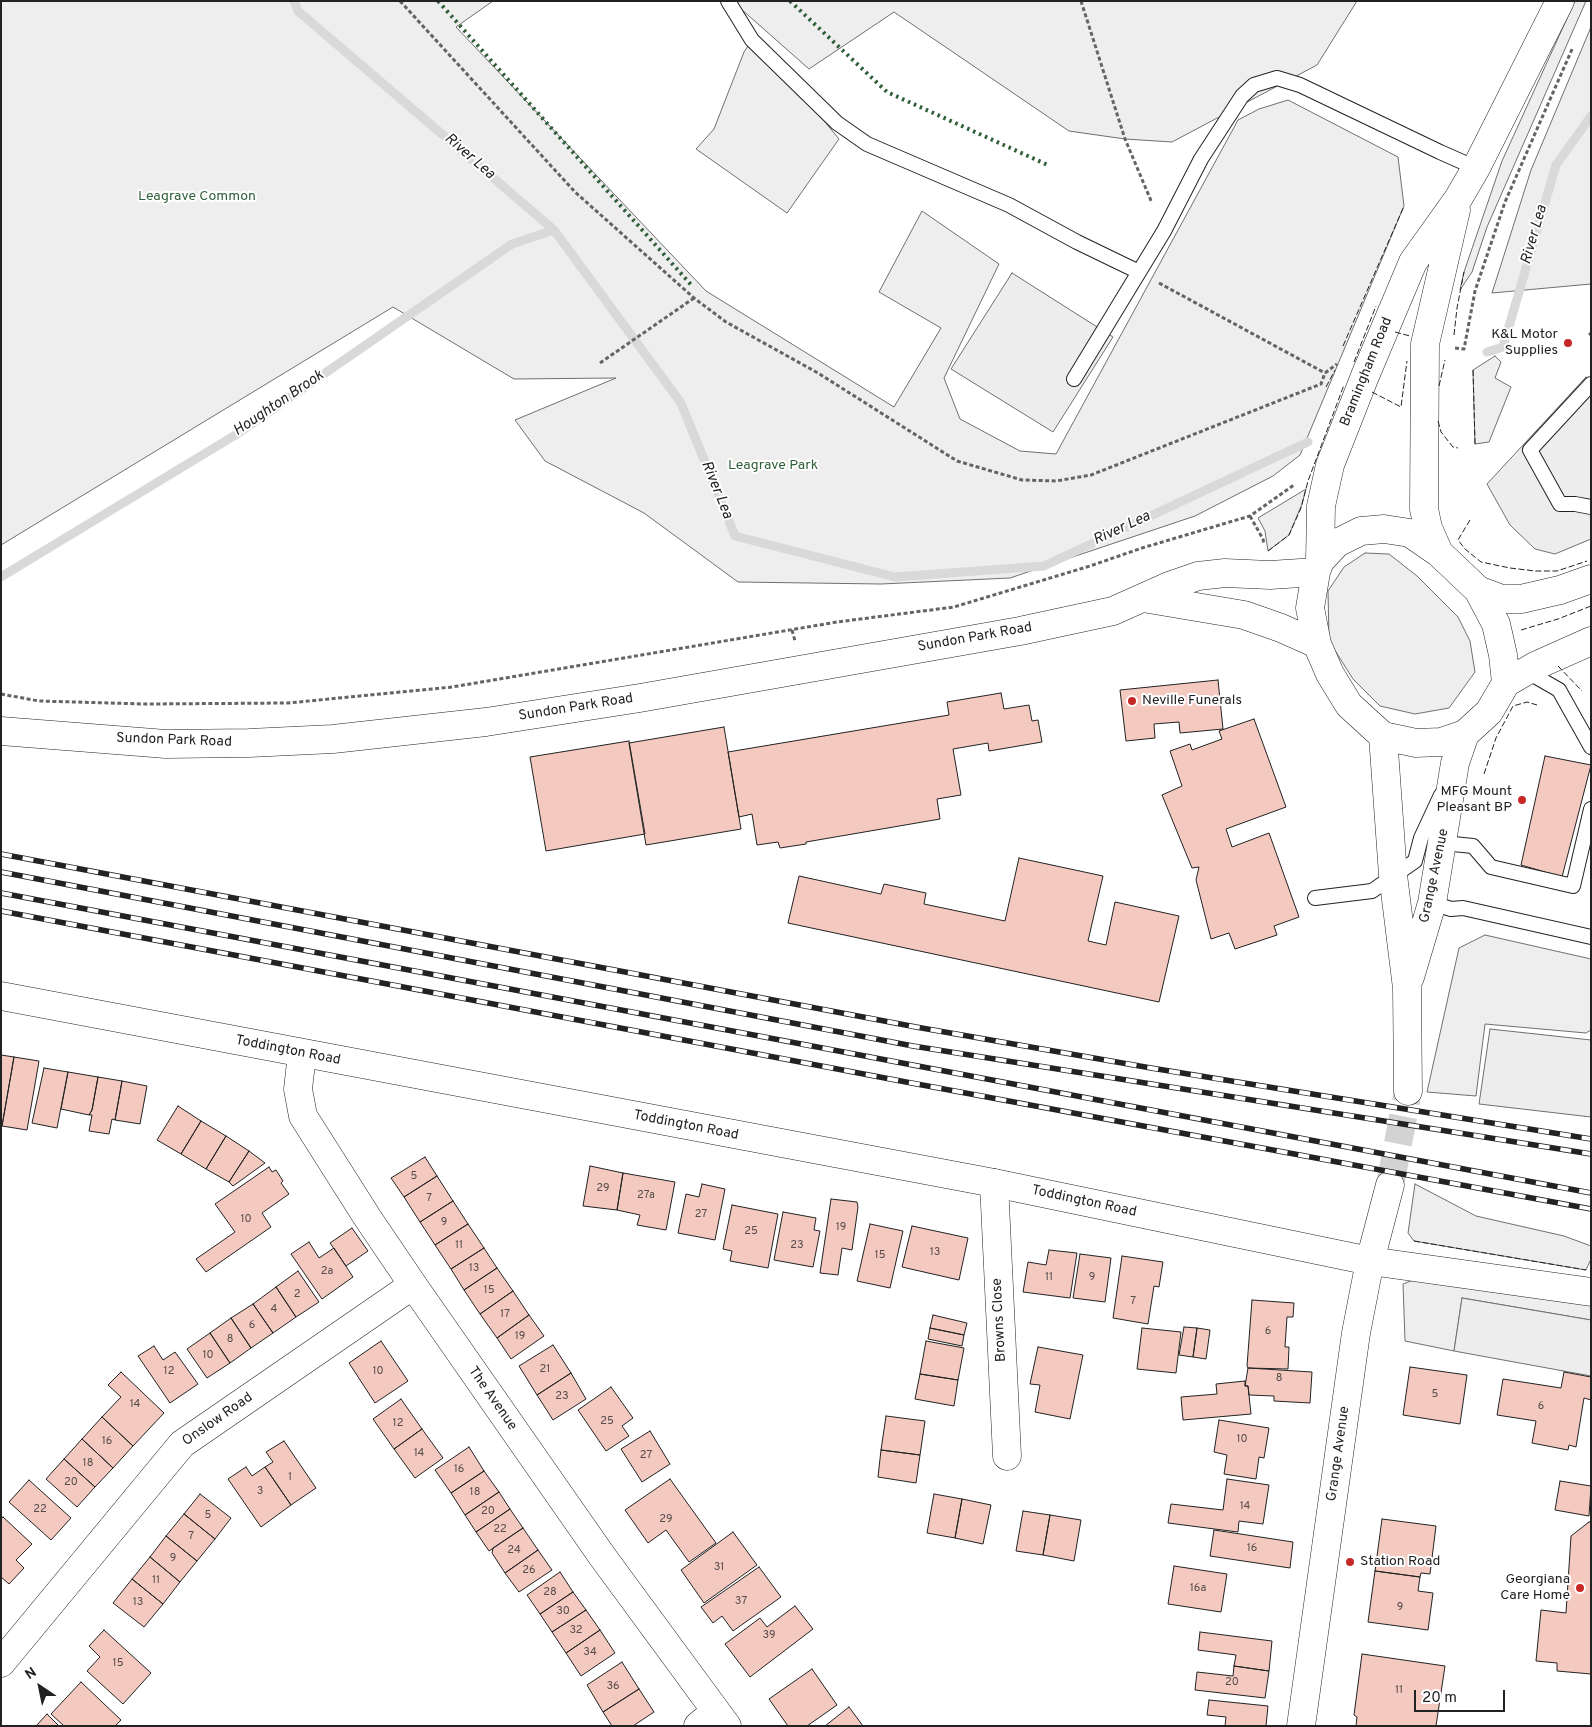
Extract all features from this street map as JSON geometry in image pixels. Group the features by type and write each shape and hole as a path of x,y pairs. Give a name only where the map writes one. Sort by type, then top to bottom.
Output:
{"street":[{"name":"Bramingham Road","path":"1383,736 1349,705 1330,674 1317,644 1310,608 1318,566 1320,506 1330,465 1413,262 1458,199 1476,168 1560,1"},
{"name":"Bramingham Road","path":"1439,553 1428,528 1424,508 1425,344 1431,326 1458,199"},
{"path":"1318,566 1337,544 1361,531 1384,529 1410,533 1439,553 1478,590 1496,624 1503,655 1516,677"},
{"name":"Sundon Park Road","path":"1,731 166,744 249,744 333,739 486,722 640,698 1020,631 1113,611 1169,586 1198,576 1225,573 1270,576 1318,566"},
{"path":"1478,590 1502,598 1521,599 1560,590 1591,579"},
{"path":"1143,598 1244,615 1281,628 1317,644"},
{"path":"1383,736 1416,743 1441,742 1466,734 1489,712 1516,677 1551,658 1591,641"},
{"name":"Grange Avenue","path":"1407,988 1432,903 1455,763 1466,734"},
{"name":"Grange Avenue","path":"1383,736 1393,875 1407,988 1408,1091"},
{"name":"Toddington Road","path":"1,996 994,1183 1370,1261"},
{"name":"The Avenue","path":"302,1054 298,1089 303,1116 412,1286 602,1556 714,1721"},
{"name":"Browns Close","path":"994,1183 1007,1456"},
{"name":"Grange Avenue","path":"1302,1726 1356,1332 1370,1261 1390,1185"},
{"path":"1370,1261 1591,1292"},
{"name":"Onslow Road","path":"1,1663 182,1444 412,1286"}],"lane":[{"path":"728,1 752,40 838,123 867,144 1009,205 1077,242 1139,272"},
{"path":"1074,379 1164,232 1201,159 1242,96 1254,85 1277,78 1300,85 1476,168"},
{"path":"1591,384 1530,450 1560,504 1591,507"},
{"path":"1516,677 1560,690 1591,747"},
{"path":"1315,898 1372,891 1415,861 1420,838 1455,763"},
{"path":"1443,843 1473,846 1491,867 1573,886 1591,809"},
{"path":"1432,903 1451,909 1464,908 1591,937"}],"path":[{"path":"400,1 575,192 694,298 726,322 818,373 957,461 1022,480 1056,481 1091,475 1321,384 1325,373 1339,362"},
{"path":"1081,1 1125,139 1164,232"},
{"path":"1464,349 1475,291 1505,202 1574,43"},
{"path":"1139,272 1325,373"},
{"path":"600,363 694,298"},
{"path":"1,694 39,701 145,704 288,703 452,687 837,622 954,607 1250,516 1298,483"}],"green space":[{"path":"1,1 493,1 456,27 706,291 894,407 941,328 879,292 922,211 999,264 944,378 960,419 1020,451 1056,454 1238,120 1259,109 1288,100 1398,157 1404,206 1300,455 1273,476 1195,516 1010,578 881,584 738,582 644,513 545,461 515,420 616,378 514,379 393,307 1,545"},
{"path":"732,1 1357,1 1317,65 1172,142 1125,139 1069,131 894,12 809,69"},
{"path":"1575,1 1586,1 1487,227 1472,272 1460,290 1464,272 1502,161"},
{"path":"1591,27 1591,284 1492,293 1531,170"},
{"path":"748,46 802,94 839,139 787,213 696,149 714,129"},
{"path":"1495,356 1501,362 1495,378 1511,387 1489,442 1475,444 1473,370"},
{"path":"1306,489 1289,535 1268,551 1265,531 1258,518"},
{"path":"1365,553 1389,554 1417,576 1458,617 1470,641 1475,672 1449,708 1415,714 1380,706 1353,679 1329,641 1328,591 1344,567"},
{"path":"1485,935 1591,959 1591,1030 1586,1033 1485,1024 1476,1096 1427,1092 1459,948"},
{"path":"1415,1184 1476,1216 1564,1236 1591,1246 1591,1259 1586,1270 1414,1241 1408,1233"},
{"path":"1428,1274 1591,1303 1591,1320 1462,1298 1454,1351 1405,1341 1403,1284"}],"shaded area":[{"path":"1012,273 1113,337 1053,432 951,369"},
{"path":"1586,377 1591,383 1591,539 1555,554 1535,549 1510,525 1487,484"},
{"path":"1490,1029 1591,1040 1591,1117 1479,1104"},
{"path":"1462,1298 1591,1320 1591,1376 1454,1351"}],"building":[{"path":"1218,680 1223,729 1180,733 1179,722 1154,724 1155,738 1126,741 1120,690"},
{"path":"1001,693 1004,709 1029,705 1032,721 1038,720 1042,742 989,751 988,743 953,749 961,795 937,799 940,819 780,848 778,842 757,845 752,814 739,817 728,752 949,715 947,702"},
{"path":"1254,719 1286,807 1226,829 1232,847 1269,833 1299,917 1274,926 1277,935 1235,949 1229,933 1211,939 1196,880 1199,867 1192,868 1162,795 1182,786 1170,751 1190,744 1192,750 1222,739 1219,731"},
{"path":"724,727 741,829 646,845 629,743"},
{"path":"629,741 645,834 546,851 530,757"},
{"path":"1545,756 1591,765 1562,877 1521,865"},
{"path":"1019,858 1103,876 1088,941 1106,945 1115,902 1179,916 1159,1002 788,923 799,876 881,894 884,884 926,893 924,904 1005,921"},
{"path":"1,1055 14,1057 2,1126 1,1126"},
{"path":"14,1057 39,1061 27,1130 2,1126"},
{"path":"44,1068 68,1072 57,1128 32,1123"},
{"path":"68,1072 98,1077 92,1110 89,1115 61,1109"},
{"path":"98,1077 122,1081 115,1120 112,1119 109,1134 89,1131 92,1115 89,1115 92,1110"},
{"path":"122,1081 147,1086 140,1124 115,1120"},
{"path":"178,1106 201,1121 181,1154 157,1140"},
{"path":"201,1121 226,1136 206,1169 181,1154"},
{"path":"226,1136 249,1151 229,1182 206,1169"},
{"path":"249,1151 265,1163 233,1186 229,1182"},
{"path":"425,1157 437,1176 404,1197 391,1178"},
{"path":"590,1166 623,1173 617,1210 583,1206"},
{"path":"269,1167 272,1172 276,1170 283,1181 281,1183 289,1194 262,1213 271,1227 206,1272 196,1259 235,1232 215,1204"},
{"path":"623,1173 675,1182 666,1230 637,1225 640,1215 617,1210"},
{"path":"437,1176 453,1201 420,1222 404,1197"},
{"path":"702,1184 725,1189 715,1240 678,1233 686,1194 699,1197"},
{"path":"831,1199 857,1202 858,1207 852,1250 842,1248 838,1275 820,1273"},
{"path":"453,1201 468,1224 435,1245 420,1222"},
{"path":"732,1205 778,1214 768,1268 730,1261 732,1251 723,1249"},
{"path":"783,1212 816,1218 814,1230 820,1231 813,1267 774,1260"},
{"path":"468,1224 484,1248 451,1269 435,1245"},
{"path":"870,1224 903,1231 890,1288 857,1281"},
{"path":"912,1226 968,1238 959,1280 902,1267"},
{"path":"352,1228 368,1251 346,1266 330,1243"},
{"path":"309,1242 319,1258 334,1248 353,1277 322,1299 291,1254"},
{"path":"484,1248 497,1268 464,1290 451,1269"},
{"path":"1049,1250 1077,1253 1070,1298 1023,1292 1028,1262 1046,1265"},
{"path":"1080,1254 1111,1258 1105,1302 1073,1298"},
{"path":"1122,1256 1163,1262 1159,1287 1154,1286 1148,1324 1113,1318"},
{"path":"497,1268 513,1291 480,1314 464,1290"},
{"path":"298,1271 319,1302 296,1317 276,1287"},
{"path":"276,1287 296,1317 273,1333 253,1304"},
{"path":"513,1291 529,1315 497,1338 480,1314"},
{"path":"1252,1300 1294,1303 1293,1317 1287,1317 1285,1347 1289,1347 1288,1369 1248,1368"},
{"path":"253,1304 273,1333 251,1348 231,1318"},
{"path":"529,1315 544,1336 511,1359 497,1338"},
{"path":"933,1315 967,1323 964,1335 930,1328"},
{"path":"231,1318 251,1348 230,1363 210,1333"},
{"path":"1184,1327 1197,1328 1193,1357 1179,1355"},
{"path":"930,1328 964,1335 962,1346 928,1339"},
{"path":"1142,1328 1181,1332 1176,1373 1137,1369"},
{"path":"1197,1328 1210,1330 1206,1359 1193,1357"},
{"path":"210,1333 230,1363 207,1378 187,1349"},
{"path":"381,1341 408,1381 375,1403 349,1363"},
{"path":"926,1341 964,1348 958,1380 920,1374"},
{"path":"553,1345 571,1373 537,1395 519,1366"},
{"path":"154,1346 163,1360 175,1352 198,1384 170,1403 138,1356"},
{"path":"1038,1347 1083,1355 1070,1419 1035,1412 1040,1385 1030,1384"},
{"path":"1410,1367 1467,1375 1460,1424 1403,1415"},
{"path":"1248,1368 1312,1372 1310,1403 1274,1401 1274,1396 1249,1395 1248,1386 1245,1386"},
{"path":"121,1372 164,1413 133,1446 102,1417 121,1397 108,1385"},
{"path":"1564,1372 1591,1377 1591,1400 1584,1398 1576,1447 1569,1445 1568,1450 1532,1443 1536,1421 1497,1415 1503,1379 1561,1388"},
{"path":"571,1373 586,1399 553,1420 537,1395"},
{"path":"920,1374 958,1380 954,1406 915,1399"},
{"path":"1245,1381 1245,1386 1248,1386 1251,1414 1183,1420 1181,1397 1217,1394 1216,1384"},
{"path":"611,1387 633,1418 622,1426 629,1436 606,1451 578,1410"},
{"path":"401,1399 422,1429 394,1449 373,1419"},
{"path":"886,1416 925,1421 920,1455 881,1450"},
{"path":"102,1417 133,1446 113,1468 82,1439"},
{"path":"1219,1420 1269,1428 1264,1458 1259,1457 1256,1479 1224,1474 1227,1455 1214,1452"},
{"path":"422,1429 443,1458 415,1478 394,1449"},
{"path":"650,1431 670,1464 642,1482 621,1449"},
{"path":"82,1439 113,1468 95,1487 64,1459"},
{"path":"284,1441 316,1488 291,1505 265,1467 273,1462 266,1452"},
{"path":"469,1447 484,1471 451,1493 435,1470"},
{"path":"881,1450 920,1455 916,1483 878,1477"},
{"path":"64,1459 95,1487 77,1507 46,1479"},
{"path":"246,1467 252,1476 265,1467 291,1505 261,1527 228,1479"},
{"path":"484,1471 499,1492 465,1515 451,1493"},
{"path":"670,1479 716,1543 689,1562 666,1530 648,1543 625,1510"},
{"path":"1227,1479 1269,1485 1263,1524 1239,1521 1238,1532 1168,1523 1171,1504 1223,1510"},
{"path":"29,1480 71,1518 51,1540 9,1502"},
{"path":"1560,1481 1591,1486 1589,1516 1555,1510"},
{"path":"499,1492 510,1509 476,1532 465,1515"},
{"path":"200,1494 231,1518 215,1539 184,1514"},
{"path":"934,1494 962,1499 955,1538 927,1533"},
{"path":"962,1499 991,1505 983,1544 955,1538"},
{"path":"510,1509 523,1528 489,1551 476,1532"},
{"path":"1023,1511 1050,1515 1043,1555 1016,1551"},
{"path":"184,1514 215,1539 197,1561 166,1536"},
{"path":"1050,1515 1081,1520 1074,1561 1043,1555"},
{"path":"3,1517 32,1544 16,1560 24,1568 9,1584 1,1577 1,1519"},
{"path":"1382,1519 1436,1526 1430,1574 1421,1573 1420,1577 1375,1571"},
{"name":"Georgiana Care Home","path":"1591,1522 1591,1674 1557,1671 1557,1663 1536,1661 1541,1610 1566,1613 1571,1536"},
{"path":"523,1528 538,1550 505,1573 492,1553 493,1548"},
{"path":"1214,1530 1293,1542 1290,1568 1210,1556"},
{"path":"733,1532 757,1565 704,1603 681,1570"},
{"path":"166,1536 197,1561 180,1582 150,1557"},
{"path":"538,1550 552,1570 519,1592 505,1573"},
{"path":"150,1557 180,1582 163,1604 132,1579"},
{"path":"1174,1566 1227,1574 1221,1612 1168,1604"},
{"path":"759,1567 781,1597 733,1631 722,1616 713,1623 701,1607"},
{"path":"1375,1571 1420,1577 1418,1591 1433,1593 1428,1630 1368,1622"},
{"path":"560,1572 573,1592 540,1614 527,1595"},
{"path":"132,1579 163,1604 144,1627 113,1603"},
{"path":"573,1592 586,1610 552,1632 540,1614"},
{"path":"795,1606 813,1629 750,1677 725,1644 760,1618 767,1627"},
{"path":"586,1610 600,1630 566,1653 552,1632"},
{"path":"104,1630 151,1673 123,1704 87,1671 100,1657 89,1646"},
{"path":"600,1630 615,1653 581,1676 566,1653"},
{"path":"1200,1632 1272,1641 1269,1671 1234,1666 1236,1655 1198,1650"},
{"path":"1362,1654 1445,1666 1436,1726 1356,1726 1357,1717 1354,1715"},
{"path":"622,1662 639,1689 603,1712 587,1685"},
{"path":"1234,1666 1269,1671 1265,1698 1195,1690 1197,1672 1233,1676"},
{"path":"812,1669 837,1705 807,1726 788,1726 769,1699"},
{"path":"81,1682 121,1720 115,1726 64,1726 51,1714"},
{"path":"639,1689 654,1712 633,1726 612,1726 603,1712"},
{"path":"1209,1700 1268,1706 1266,1726 1225,1726 1226,1717 1207,1715"},
{"path":"849,1707 863,1726 825,1726"},
{"path":"47,1714 59,1726 36,1726"}],"waterway":[{"name":"River Lea","path":"294,1 298,11 554,230 681,403 735,536 895,577 1044,566 1308,442"},
{"name":"River Lea","path":"1487,352 1503,347 1556,165 1591,116"},
{"name":"Houghton Brook","path":"1,577 237,434 512,244 554,230"}],"tunnel":[{"path":"1390,1185 1408,1091"}],"railway":[{"path":"1,854 916,1027 1151,1068 1591,1139"},
{"path":"1,872 913,1046 1591,1154"},
{"path":"1,893 1591,1193"},
{"path":"1,911 1591,1209"}],"hedge":[{"path":"438,1 693,287"},
{"path":"790,1 887,92 1050,166"}],"fence":[{"path":"1343,346 1404,206"},
{"path":"1454,335 1464,272"},
{"path":"1354,362 1376,306"},
{"path":"1395,332 1410,336"},
{"path":"1439,386 1445,360"},
{"path":"1372,392 1401,407 1407,361"},
{"path":"1326,387 1335,370"},
{"path":"1473,370 1475,444"},
{"path":"1268,551 1289,535 1301,508 1308,481 1344,385"},
{"path":"1438,421 1441,432 1453,447 1458,448"},
{"path":"1470,520 1458,540 1465,549 1481,562 1535,571 1557,571 1587,561"},
{"path":"1521,630 1558,619 1591,606"},
{"path":"1558,666 1582,691"},
{"path":"1484,774 1496,738 1513,706 1527,702 1537,705"},
{"path":"1414,1241 1586,1270"}],"place":[{"name":"K&L Motor Supplies","path":"1568,343"},
{"name":"Neville Funerals","path":"1132,701"},
{"name":"MFG Mount Pleasant BP","path":"1522,800"},
{"name":"Station Road","path":"1350,1562"},
{"name":"Georgiana Care Home","path":"1580,1588"}],"park label":[{"name":"Leagrave Common","path":"197,197"},
{"name":"Leagrave Park","path":"773,466"}]}
